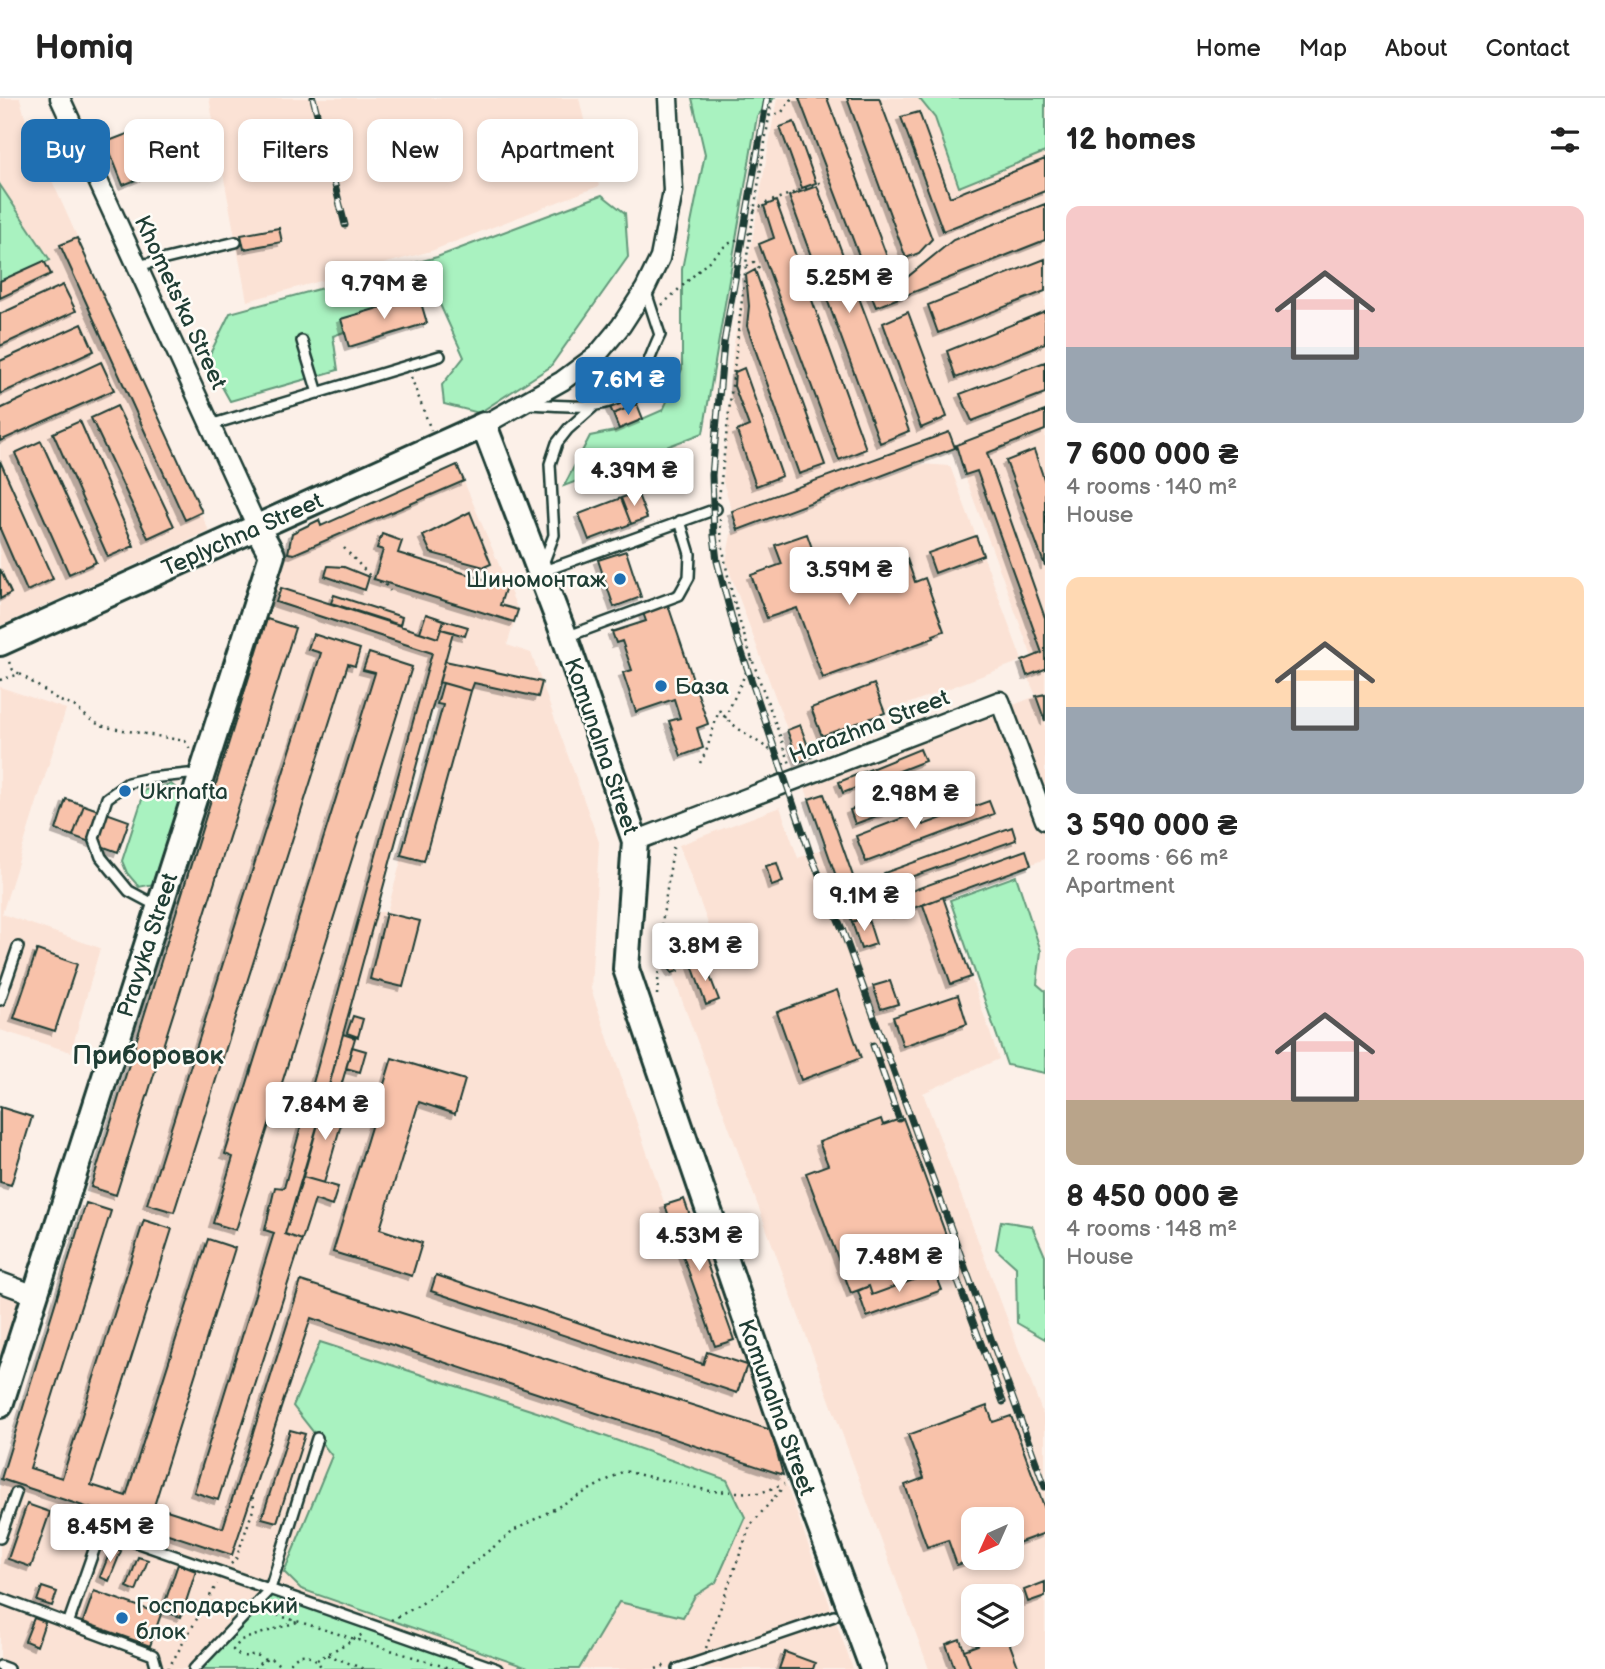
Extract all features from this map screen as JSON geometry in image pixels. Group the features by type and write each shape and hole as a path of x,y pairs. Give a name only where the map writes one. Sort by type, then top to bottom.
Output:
{"street":[{"name":"Khomets'ka Street","path":"60,98 257,527"},
{"path":"484,425 562,381 597,355 621,326 645,289 660,258 673,191 668,98"},
{"name":"Teplychna Street","path":"4,652 257,527 484,425"},
{"name":"Komunalna Street","path":"484,425 565,637 635,841 626,969 780,1420 873,1669"},
{"name":"Pravyka Street","path":"0,1405 272,555 257,527"},
{"name":"Harazhna Street","path":"635,841 1000,701 1045,820"},
{"path":"0,1282 35,1294"}],"lane":[{"path":"137,266 236,242"},
{"path":"524,404 593,407 619,398 637,383 660,335 645,289"},
{"path":"302,341 318,393"},
{"path":"210,425 440,356"},
{"path":"540,572 554,535 550,464 557,443 568,429 593,407"},
{"path":"540,572 680,521 718,511"},
{"path":"565,637 679,594 689,577 690,554 680,521"},
{"path":"159,907 129,891 101,857 94,838 107,798 128,783 188,774 200,779"},
{"path":"0,1000 18,947"},
{"path":"194,1669 270,1589 317,1438"},
{"path":"0,1538 16,1493"},
{"path":"68,1624 101,1530 496,1669"},
{"path":"0,1598 153,1655 156,1669"},
{"path":"679,1665 834,1616"},
{"path":"0,1666 8,1669"}],"path":[{"path":"772,98 750,233 718,489 718,511 732,594 796,780"},
{"path":"769,116 782,112 792,99"},
{"path":"754,211 766,203 822,183"},
{"path":"653,313 726,245 750,233"},
{"path":"746,267 754,262 760,269"},
{"path":"735,351 744,353"},
{"path":"415,387 426,416"},
{"path":"344,548 372,578 385,584 390,591"},
{"path":"4,652 13,670 60,701 74,706 93,722 106,727 185,741 194,755"},
{"path":"725,718 753,657"},
{"path":"0,680 20,674"},
{"path":"700,763 719,710 731,725 779,756 796,780"},
{"path":"663,916 677,825"},
{"path":"317,1660 420,1605 515,1530 624,1471 710,1491 760,1493 786,1483 750,1526 705,1651"},
{"path":"253,1607 452,1669"},
{"path":"265,1660 255,1654 245,1657 238,1655 233,1650 241,1640 298,1621"},
{"path":"254,1669 270,1658 286,1669 290,1660 300,1654 309,1654 317,1660 322,1669"},
{"path":"327,1655 364,1669"},
{"path":"656,1669 679,1665"}],"shaded area":[{"path":"0,98 20,98 25,119 21,119 21,182 53,182 209,531 0,626"},
{"path":"209,98 579,98 584,119 477,119 477,182 598,182 599,186 431,251 247,301 224,178 224,119 213,119"},
{"path":"777,98 919,98 935,118 960,187 1045,152 1045,859 944,898 999,1059 923,1093 1045,1420 1045,1669 929,1669 672,973 704,961 709,973 724,967 679,845 780,807 798,858 826,848 805,788 1036,696 1021,661 807,742 812,757 799,762 726,562 731,534 920,464 950,466 1022,660 1032,657 955,449 738,530 723,482 733,349"},
{"path":"457,465 518,610 507,645 531,653 599,842 591,989 665,1205 688,1199 853,1669 0,1669 0,1482 292,533 319,520 321,526","holes":["440,682 443,683 437,704 443,706 387,912 377,912"]},
{"path":"0,687 66,709 2,914 100,948 71,1052 0,1030"},
{"path":"0,1282 35,1295 0,1405"}],"green space":[{"path":"692,98 774,98 757,116 703,433 564,486 590,436 615,431 663,410 682,369 682,269 705,154"},
{"path":"919,98 1045,98 1045,152 959,187 935,118"},
{"path":"0,185 50,260 0,283"},
{"path":"602,195 625,213 628,257 550,367 479,413 444,404 442,385 464,357 437,298 333,336 338,370 230,401 207,360 230,313 437,257"},
{"path":"171,784 182,793 154,884 139,887 127,873 122,861 145,790"},
{"path":"1016,876 1041,951 1037,984 1045,991 1045,1073 1007,1065 950,900"},
{"path":"1001,1221 1032,1226 1045,1256 1045,1339 1017,1323 1016,1267 996,1249"},
{"path":"320,1342 540,1413 727,1480 745,1517 716,1582 695,1596 683,1617 619,1602 579,1669 531,1669 301,1589 284,1572 332,1456 293,1406"},
{"path":"270,1589 496,1669 194,1669"}],"building":[{"path":"799,98 827,98 892,270 868,279"},
{"path":"847,98 879,98 932,239 919,253 906,258"},
{"path":"919,112 950,197 1045,159 1045,191 943,231 901,117"},
{"path":"794,122 816,183 802,188 780,127"},
{"path":"124,135 124,182 131,182 123,185 110,152 110,140"},
{"path":"817,186 909,431 880,443 789,196"},
{"path":"776,201 866,449 839,460 759,244 774,238 764,206"},
{"path":"1045,204 1045,240 876,307 870,292 905,279 953,240"},
{"path":"279,228 282,242 244,249 241,235"},
{"path":"77,238 202,512 185,520 60,245"},
{"path":"1045,259 1045,291 938,333 928,305"},
{"path":"44,261 51,274 0,298 0,281"},
{"path":"755,270 825,465 799,474 747,326 749,306 746,275"},
{"path":"63,285 76,311 0,346 0,314"},
{"path":"419,296 427,323 349,347 341,319"},
{"path":"1045,311 1045,343 956,378 947,351"},
{"path":"908,312 947,417 921,428 883,323"},
{"path":"82,324 94,351 0,394 0,361"},
{"path":"101,362 114,390 0,441 0,409"},
{"path":"1045,362 1045,393 972,421 960,394"},
{"path":"744,368 782,476 756,486 737,431 749,426 734,386 735,372"},
{"path":"627,380 637,404 613,414 603,390"},
{"path":"637,404 643,419 619,429 613,414"},
{"path":"117,406 174,526 148,538 91,418"},
{"path":"1045,411 1045,430 987,453 1045,618 1045,669 1027,676 1022,661 1042,653 977,471 965,475 956,445"},
{"path":"80,421 134,546 108,557 53,433"},
{"path":"949,432 955,448 738,530 732,511"},
{"path":"41,441 96,562 69,574 15,453"},
{"path":"1034,450 1045,482 1045,566 1006,461"},
{"path":"0,461 53,579 27,591 0,529"},
{"path":"457,465 464,481 294,554 288,553 292,533 319,520 321,526"},
{"path":"637,492 647,518 631,524 621,498"},
{"path":"621,498 631,524 589,540 579,514"},
{"path":"470,512 491,564 484,567 431,553 423,536"},
{"path":"382,534 402,541 398,553 506,586 500,605 518,610 514,622 374,579 383,550 377,548"},
{"path":"807,534 826,588 868,572 864,559 879,553 884,567 907,559 915,582 925,578 944,631 933,635 934,638 823,678 797,608 767,618 751,575 782,564 775,545"},
{"path":"976,536 983,555 935,573 928,553"},
{"name":"Шиномонтаж","path":"626,551 641,597 614,607 598,560"},
{"path":"328,566 344,567 369,577 365,590 325,576"},
{"path":"0,569 11,593 0,599"},
{"path":"281,588 438,638 441,629 453,632 325,1100 285,1234 302,1240 218,1500 194,1492 274,1233 265,1230 275,1187 284,1188 432,653 276,602"},
{"path":"334,595 402,617 400,625 331,603"},
{"name":"База","path":"667,602 708,724 697,728 703,748 681,756 669,721 680,718 674,699 636,712 623,673 632,670 622,641 616,643 612,632 646,621 642,610"},
{"path":"426,614 444,620 438,638 420,632"},
{"path":"267,619 295,628 116,1195 91,1187"},
{"path":"444,620 468,627 465,636 441,629"},
{"path":"313,634 360,649 355,666 348,664 174,1212 147,1204 321,653 308,649"},
{"path":"369,653 412,667 236,1230 213,1223 233,1157 225,1154 375,673 363,670"},
{"path":"445,661 542,682 538,697 474,683 471,691 439,682"},
{"path":"443,683 471,691 424,861 401,855 443,705 437,704"},
{"path":"874,684 885,713 822,736 811,708"},
{"path":"1045,694 1045,721 1036,696"},
{"path":"800,725 812,757 799,762 787,730"},
{"path":"920,749 925,761 843,793 839,782"},
{"path":"928,780 934,795 855,824 850,810"},
{"path":"824,794 867,916 852,922 809,799"},
{"path":"66,799 84,805 73,836 56,830"},
{"path":"989,801 994,814 866,862 856,836 918,812 923,825"},
{"path":"84,805 129,821 118,852 73,836"},
{"path":"1012,827 1016,840 888,885 884,873"},
{"path":"1026,850 1031,865 897,914 891,898"},
{"path":"777,863 783,882 772,886 766,866"},
{"path":"943,897 971,977 951,984 923,905"},
{"path":"386,913 420,921 403,987 370,979"},
{"path":"867,916 876,944 861,949 852,922"},
{"path":"37,950 77,964 55,1031 14,1018"},
{"path":"670,953 678,971 672,973 662,956"},
{"path":"704,961 719,1000 706,1005 692,965"},
{"path":"890,981 898,1004 881,1009 873,986"},
{"path":"837,990 861,1058 801,1080 777,1012"},
{"path":"958,995 967,1024 903,1046 893,1017"},
{"path":"353,1016 363,1019 358,1037 347,1033"},
{"path":"343,1034 355,1038 339,1093 328,1090"},
{"path":"352,1047 366,1051 360,1072 346,1068"},
{"path":"392,1058 465,1080 455,1114 419,1102 380,1229 422,1243 412,1276 333,1252"},
{"path":"325,1100 346,1107 324,1183 303,1177"},
{"path":"0,1107 32,1117 11,1185 0,1182"},
{"path":"903,1118 953,1254 932,1262 935,1272 872,1295 869,1286 851,1293 806,1173 828,1165 819,1142 881,1119 883,1125"},
{"path":"303,1177 338,1187 332,1206 315,1200 302,1240 285,1234"},
{"path":"684,1199 734,1340 715,1346 665,1205"},
{"path":"86,1203 111,1211 30,1468 62,1478 144,1220 172,1229 91,1485 126,1496 208,1239 235,1248 154,1506 223,1528 301,1281 771,1430 783,1475 311,1318 232,1555 1,1479"},
{"path":"935,1272 942,1290 867,1317 858,1291 869,1286 872,1295"},
{"path":"436,1275 703,1364 707,1352 747,1365 737,1393 431,1291"},
{"path":"987,1406 993,1422 1011,1416 1045,1509 1045,1533 1024,1541 1024,1507 961,1507 961,1564 957,1565 948,1540 927,1547 905,1485 924,1478 908,1435"},
{"path":"290,1430 305,1434 277,1522 262,1518"},
{"path":"27,1504 50,1512 31,1567 8,1559"},
{"path":"112,1547 121,1551 109,1581 100,1577"},
{"path":"138,1557 148,1560 136,1591 127,1587"},
{"name":"Господарський блок","path":"178,1564 196,1571 181,1617 162,1611"},
{"path":"1045,1582 1045,1596 1028,1602 1024,1590"},
{"path":"42,1587 57,1592 52,1606 37,1601"},
{"name":"Господарський блок","path":"94,1591 161,1614 150,1646 83,1622"},
{"path":"34,1618 45,1622 37,1646 25,1641"},
{"path":"960,1639 971,1669 955,1669 946,1644"},
{"path":"972,1647 1011,1647 1019,1669 971,1669 964,1650"},
{"path":"785,1652 815,1663 813,1669 779,1669"}],"railway":[{"path":"313,98 345,225"},
{"path":"767,98 724,342 712,475 717,561 737,638 810,853 842,929 1045,1487"},
{"path":"873,1045 899,1119"},
{"path":"948,1255 1003,1402"}],"place":[{"name":"Шиномонтаж","path":"620,579"},
{"name":"База","path":"661,686"},
{"name":"Ukrnafta","path":"125,791"},
{"name":"Господарський блок","path":"122,1618"}],"district":[{"name":"Приборовок","path":"148,1055"}]}
